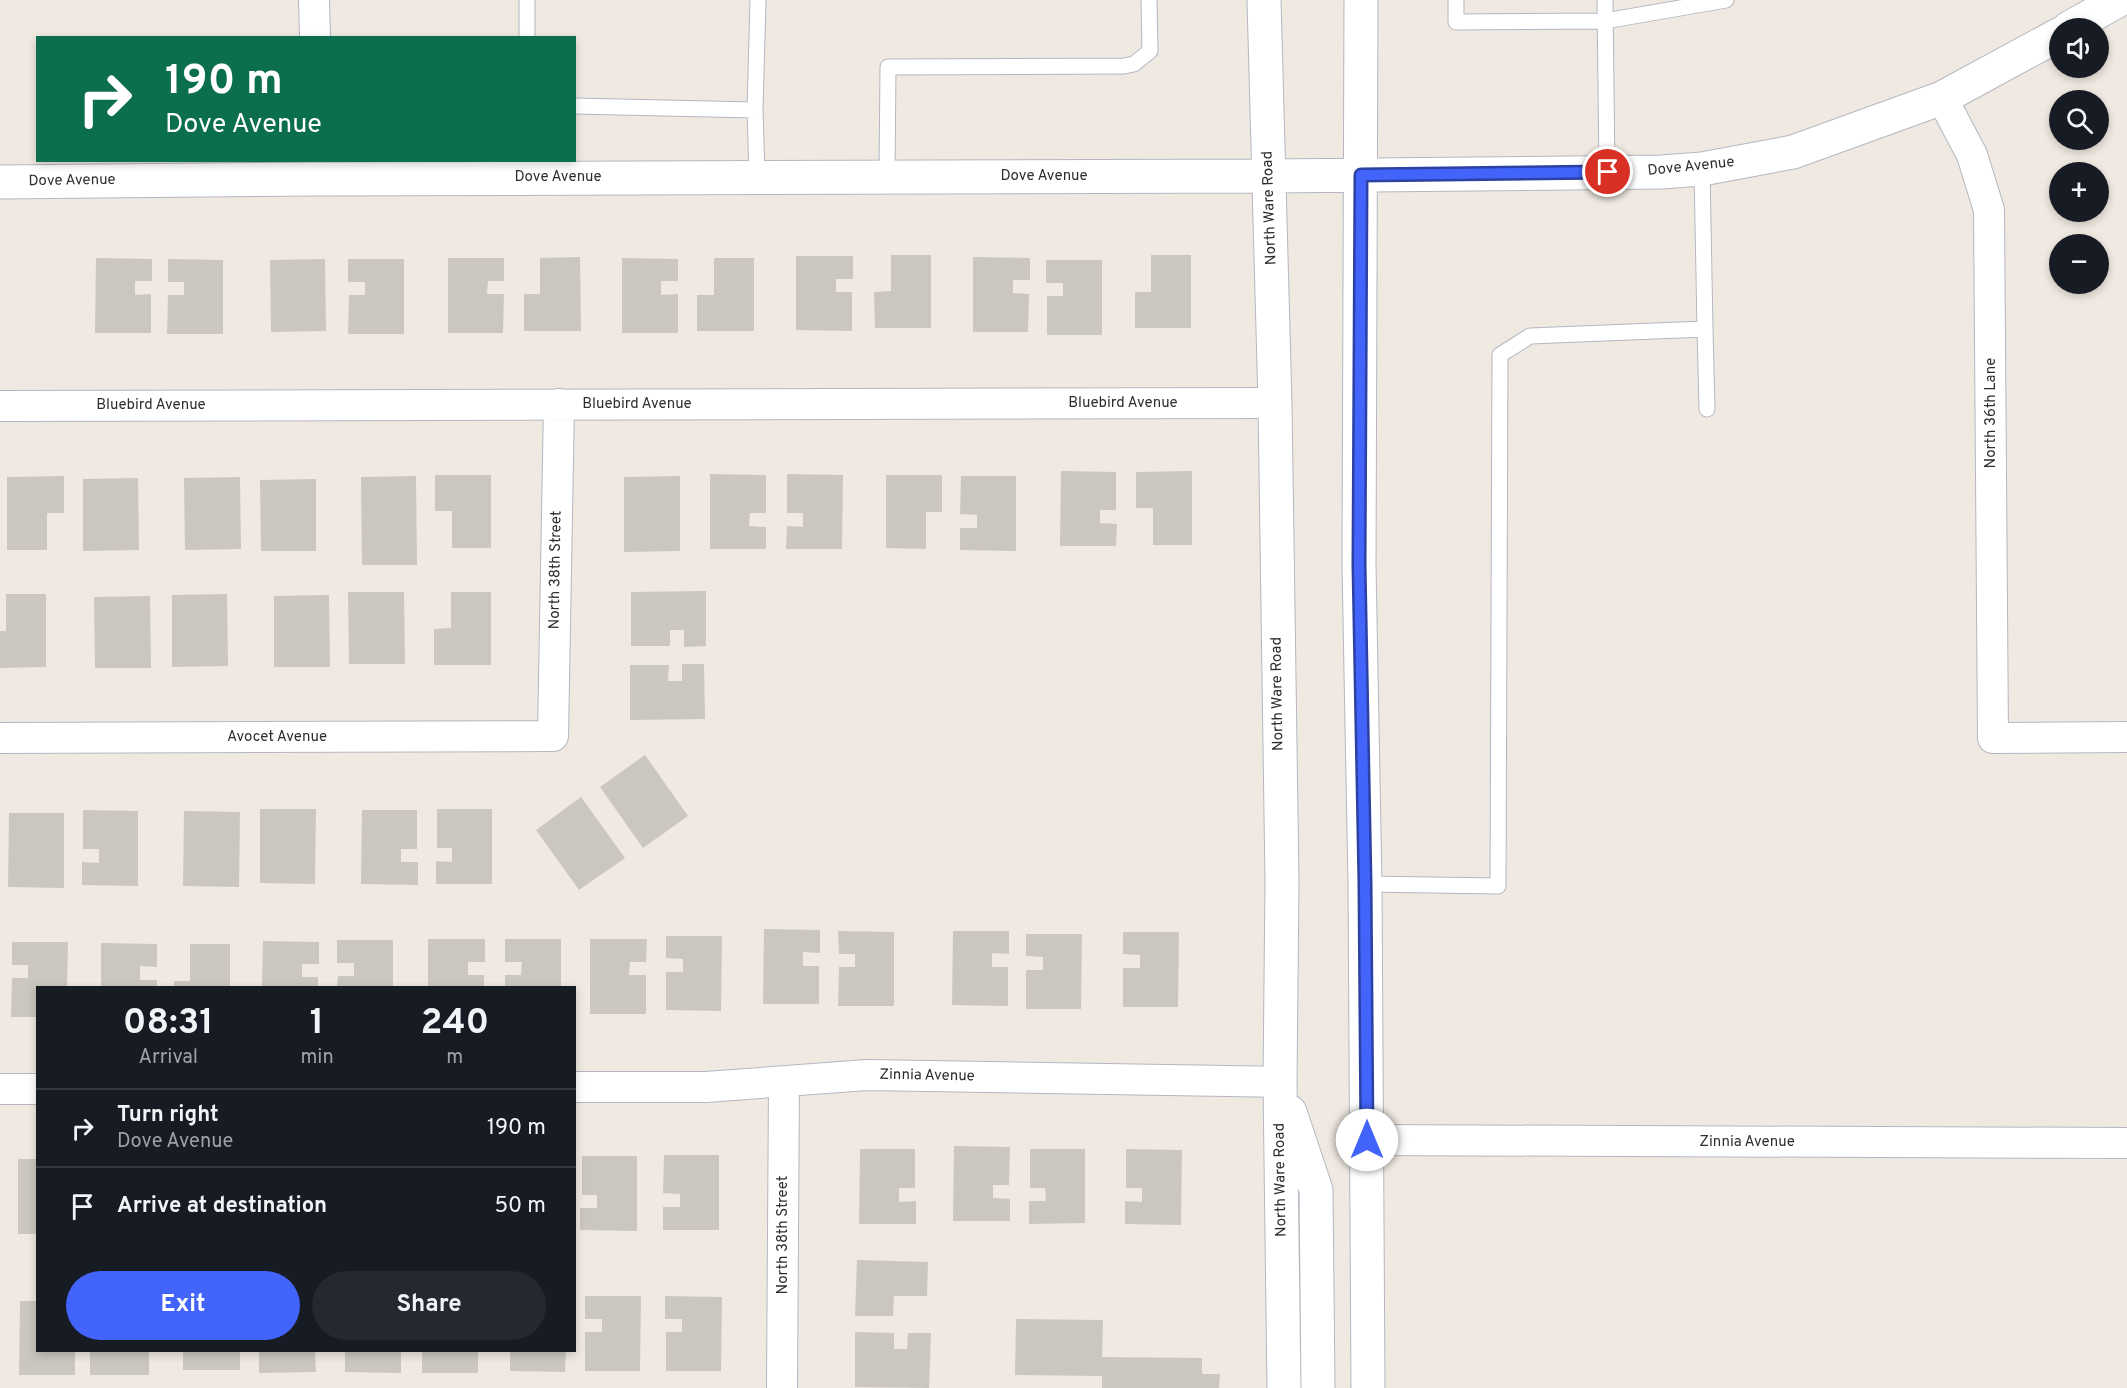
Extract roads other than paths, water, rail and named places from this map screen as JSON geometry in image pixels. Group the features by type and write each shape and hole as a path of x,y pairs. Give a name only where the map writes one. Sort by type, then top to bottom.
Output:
{"main road":[{"name":"North Ware Road","path":"1264,0 1275,403 1282,882 1280,1082 1284,1388"},
{"path":"1361,0 1359,565 1365,884 1368,1388"},
{"path":"2087,18 2119,0"},
{"name":"Dove Avenue","path":"0,182 317,170 527,169 757,176 887,177 1661,172 1702,169 1793,152 1942,98 2049,40"},
{"path":"1280,1082 1316,1190 1318,1388"}],"street":[{"path":"314,0 315,36"},
{"name":"North 36th Lane","path":"1942,98 1972,155 1989,210 1993,738 2127,737"},
{"name":"Bluebird Avenue","path":"0,406 1275,403"},
{"name":"North 38th Street","path":"553,736 559,404"},
{"name":"Avocet Avenue","path":"0,738 553,736"},
{"name":"Zinnia Avenue","path":"576,1087 706,1087 867,1075 1280,1082"},
{"name":"North 38th Street","path":"782,1388 784,1082"},
{"path":"0,1089 36,1089"},
{"name":"Zinnia Avenue","path":"1367,1140 2127,1143"}],"lane":[{"path":"527,0 527,36"},
{"path":"757,176 755,111 758,0"},
{"path":"887,177 888,67 1124,66 1134,64 1150,51 1149,0"},
{"path":"1456,0 1456,22 1605,21 1726,0"},
{"path":"1605,0 1608,172"},
{"path":"576,106 755,111"},
{"path":"1702,169 1707,409"},
{"path":"1365,884 1498,886 1500,355 1530,336 1705,329"}]}
